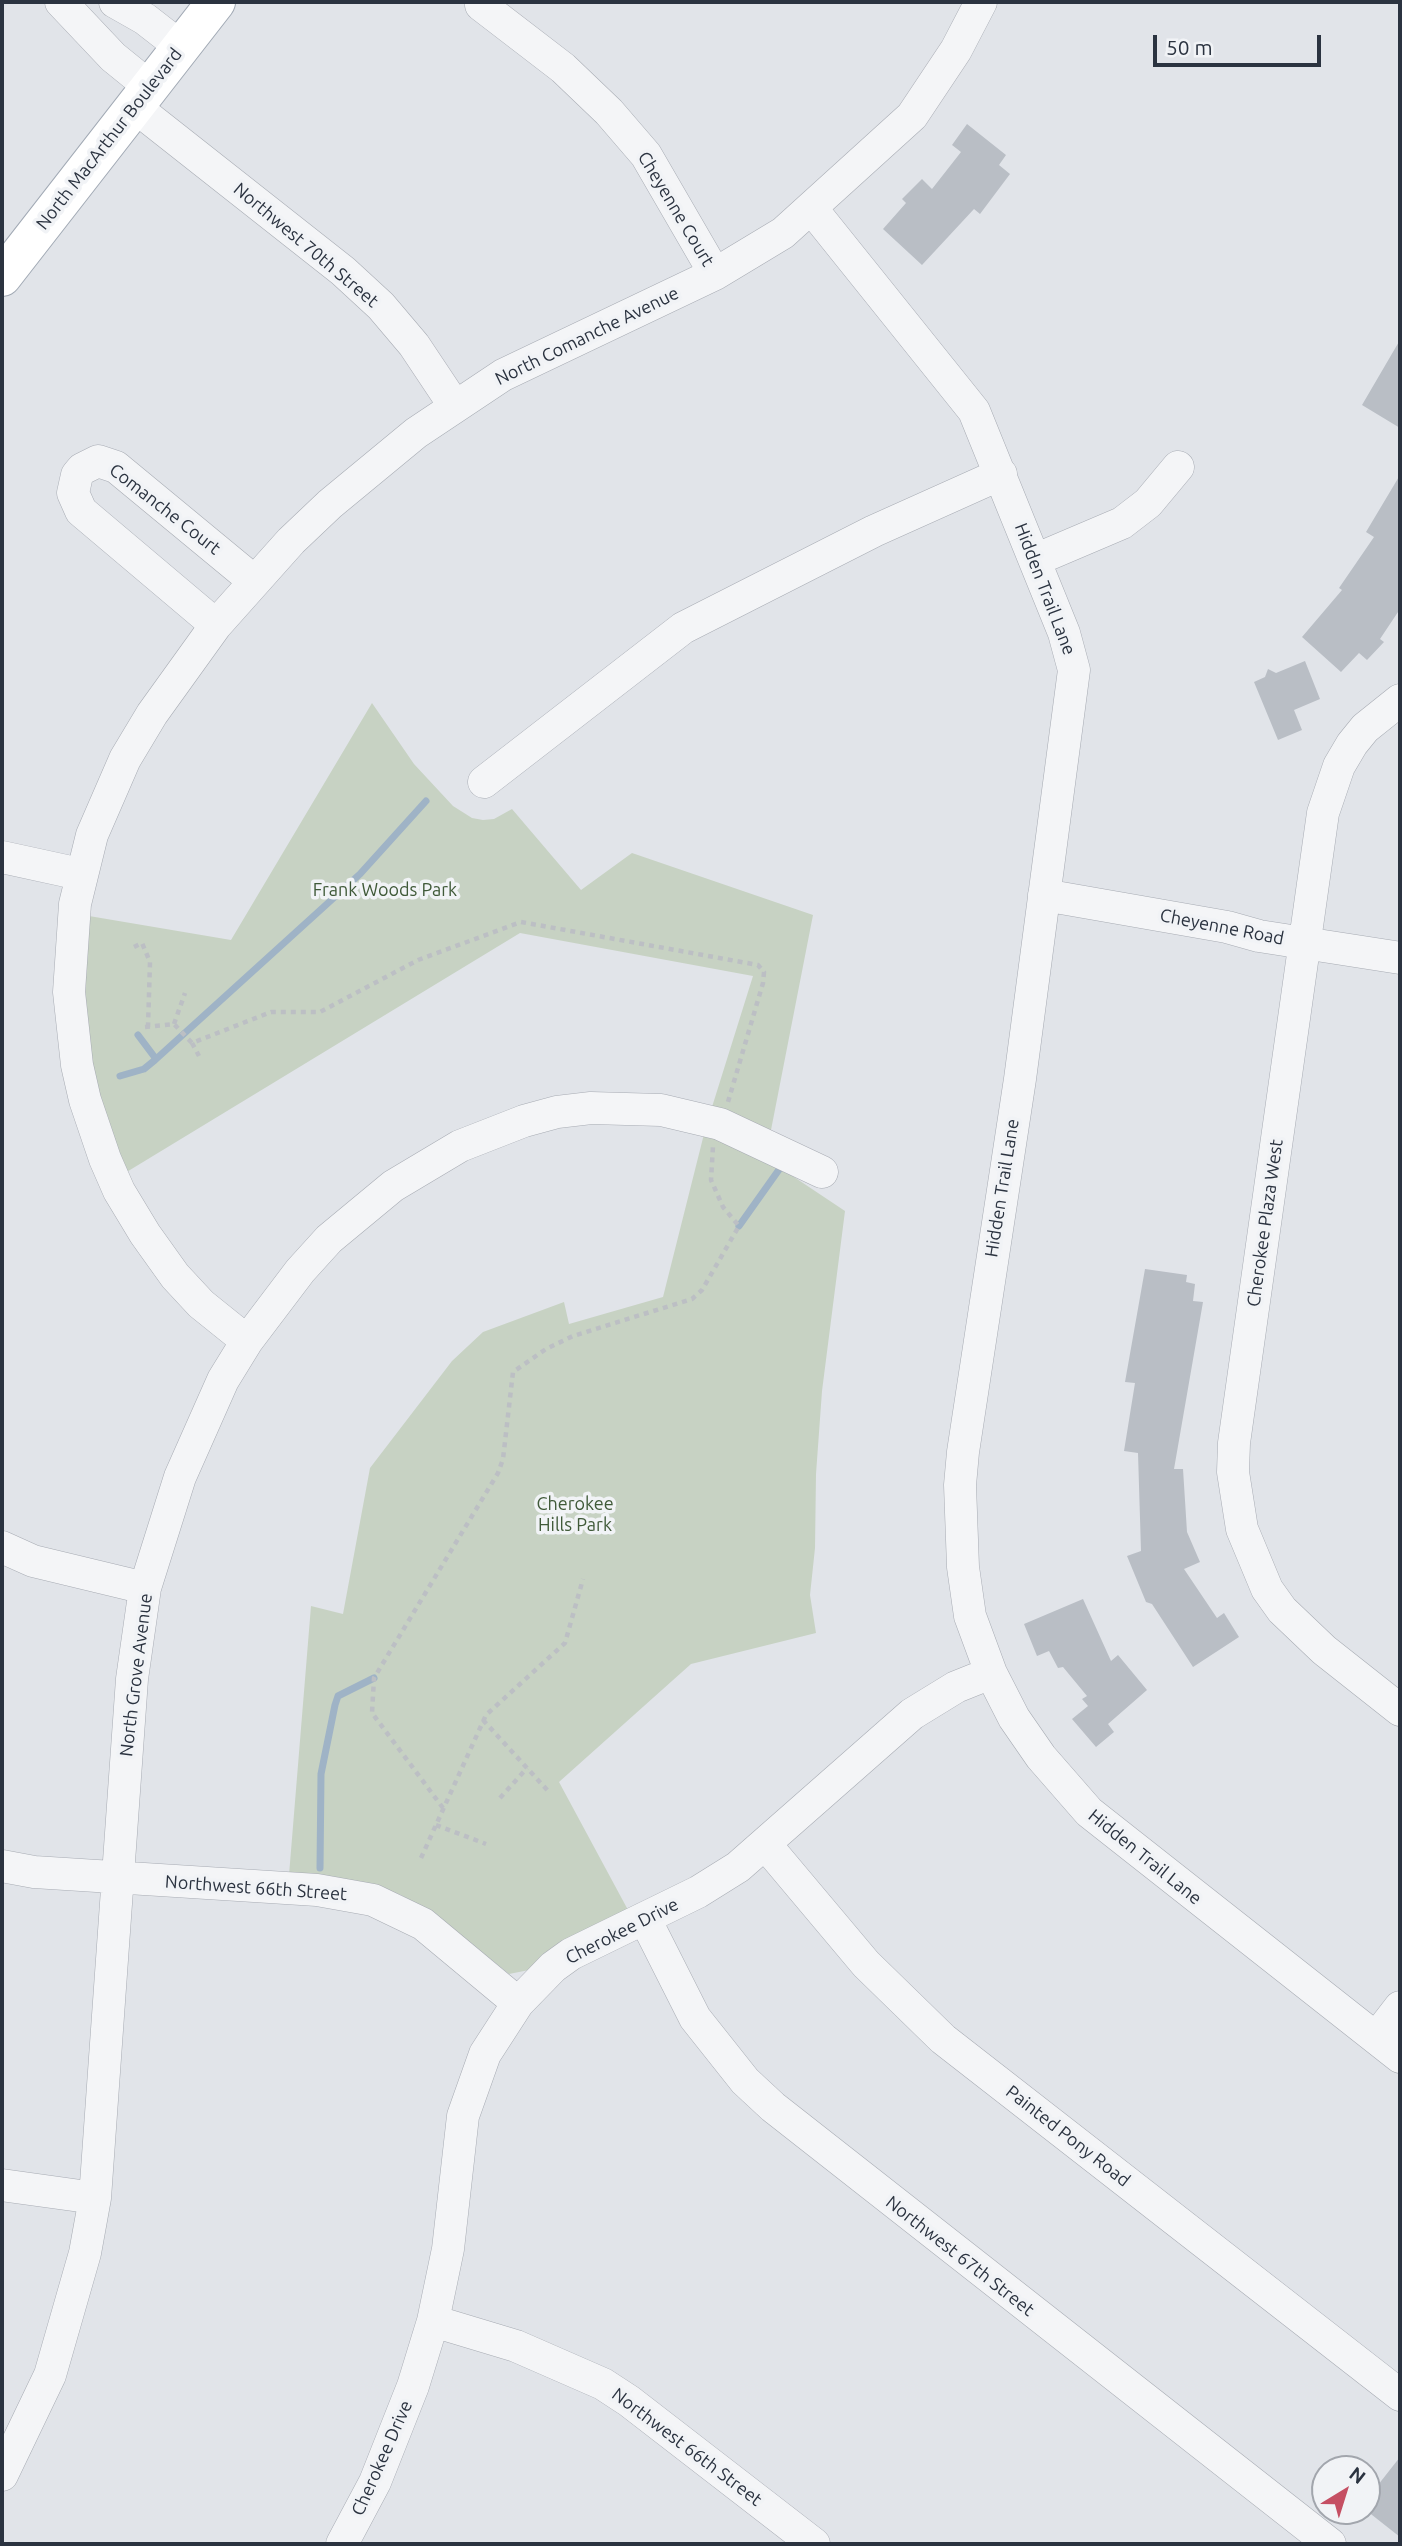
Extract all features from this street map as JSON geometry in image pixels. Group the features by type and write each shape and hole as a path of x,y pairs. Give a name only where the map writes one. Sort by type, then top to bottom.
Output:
{"main road":[{"name":"North MacArthur Boulevard","path":"2,277 216,2"}],"street":[{"name":"Northwest 70th Street","path":"61,2 113,57 143,97 381,306 414,345 454,405"},
{"path":"115,2 145,19 181,47"},
{"name":"North Comanche Avenue","path":"247,1341 201,1304 175,1276 145,1234 119,1191 93,1127 77,1065 69,992 75,904 80,874 107,795 125,760 152,714 216,625 291,541 360,478 454,405 548,352 715,274 783,233 813,209 912,116 956,50 981,2"},
{"name":"Cheyenne Court","path":"481,5 563,68 617,120 646,155 715,274"},
{"name":"Hidden Trail Lane","path":"813,209 968,402 983,428 1064,633 1074,670 1020,1079 981,1320 960,1485 963,1567 970,1616 991,1674 1014,1718 1041,1757 1089,1812 1388,2048"},
{"name":"Comanche Court","path":"216,625 81,510 73,493 77,475 82,469 98,461 116,467 254,581"},
{"path":"1035,560 1122,523 1147,503 1178,467"},
{"path":"484,782 683,628 874,531 1001,474"},
{"name":"Cherokee Plaza West","path":"1400,700 1382,712 1358,736 1339,766 1329,791 1304,944 1234,1443 1236,1503 1256,1564 1282,1610 1316,1644 1400,1710"},
{"path":"2,858 80,874"},
{"name":"Cheyenne Road","path":"1044,895 1227,927 1304,944 1400,958"},
{"name":"North Grove Avenue","path":"2,2475 50,2375 85,2253 95,2198 132,1679 145,1588 180,1477 223,1380 247,1341 300,1270 330,1240 393,1186 460,1146 490,1132 557,1112 591,1108 661,1110 720,1124 822,1172"},
{"path":"2,1547 33,1561 145,1588"},
{"name":"Cherokee Drive","path":"342,2544 398,2429 433,2321 455,2206 463,2116 485,2053 518,2003 553,1967 571,1954 718,1881 766,1845 912,1714 956,1687 991,1674"},
{"name":"Painted Pony Road","path":"766,1845 866,1964 943,2039 1400,2395"},
{"name":"Northwest 66th Street","path":"2,1866 34,1872 317,1890 373,1900 423,1924 518,2003"},
{"name":"Northwest 67th Street","path":"645,1919 695,2018 745,2081 822,2148 1330,2544"},
{"path":"1388,2048 1400,2007"},
{"path":"2,2185 95,2198"},
{"name":"Northwest 66th Street","path":"433,2321 516,2346 603,2384 629,2400 814,2544"}],"path":[{"path":"190,1041 271,1012 320,1012 418,960 521,922 758,965 764,972 711,1155 711,1180 723,1207 739,1226 702,1290 692,1299 573,1336 546,1349 513,1372 503,1459 498,1473 374,1678 372,1713 443,1808"},
{"path":"134,947 142,943 150,962 146,1027 176,1025"},
{"path":"176,1025 185,993"},
{"path":"176,1025 199,1056"},
{"path":"421,1857 484,1720 565,1643 583,1579"},
{"path":"484,1720 549,1792"},
{"path":"500,1798 527,1768"},
{"path":"436,1825 486,1844"}],"green space":[{"name":"Frank Woods Park","path":"372,703 414,764 453,806 472,818 483,820 494,819 512,809 581,890 632,853 813,915 771,1130 712,1107 753,976 520,933 125,1173 97,1100 84,1016 89,916 231,940"},
{"name":"Cherokee Hills Park","path":"704,1134 770,1161 845,1211 822,1391 816,1474 815,1548 810,1595 816,1633 691,1664 559,1782 628,1910 529,1970 509,1974 434,1915 401,1895 359,1881 289,1875 311,1606 343,1614 370,1468 452,1361 483,1332 564,1302 569,1324 663,1297"}],"building":[{"path":"967,124 1006,155 999,165 1010,174 980,214 974,209 922,265 883,229 906,203 902,199 922,179 932,189 961,152 952,145"},
{"path":"1400,340 1400,428 1362,405"},
{"path":"1400,475 1400,609 1380,639 1384,642 1367,660 1359,653 1341,672 1302,637 1342,590 1339,588 1374,537 1366,532"},
{"path":"1305,661 1320,699 1294,710 1302,730 1278,740 1254,682 1265,677 1268,669 1276,673"},
{"path":"1145,1269 1187,1275 1186,1282 1195,1284 1193,1301 1203,1302 1174,1469 1183,1469 1187,1532 1200,1562 1184,1569 1217,1618 1224,1613 1239,1637 1193,1667 1152,1604 1146,1602 1127,1556 1141,1551 1138,1453 1124,1451 1135,1383 1125,1382"},
{"path":"1083,1599 1111,1661 1118,1655 1147,1690 1108,1724 1114,1732 1096,1747 1072,1719 1088,1706 1082,1699 1087,1696 1063,1667 1058,1668 1049,1651 1037,1656 1024,1624"},
{"path":"1400,2457 1400,2537 1381,2522 1381,2481"}],"waterway":[{"path":"120,1076 144,1069 155,1060 360,874 426,801"},
{"path":"138,1035 156,1059"},
{"path":"739,1226 783,1164"},
{"path":"320,1868 321,1774 335,1705 338,1696 374,1678"}]}
